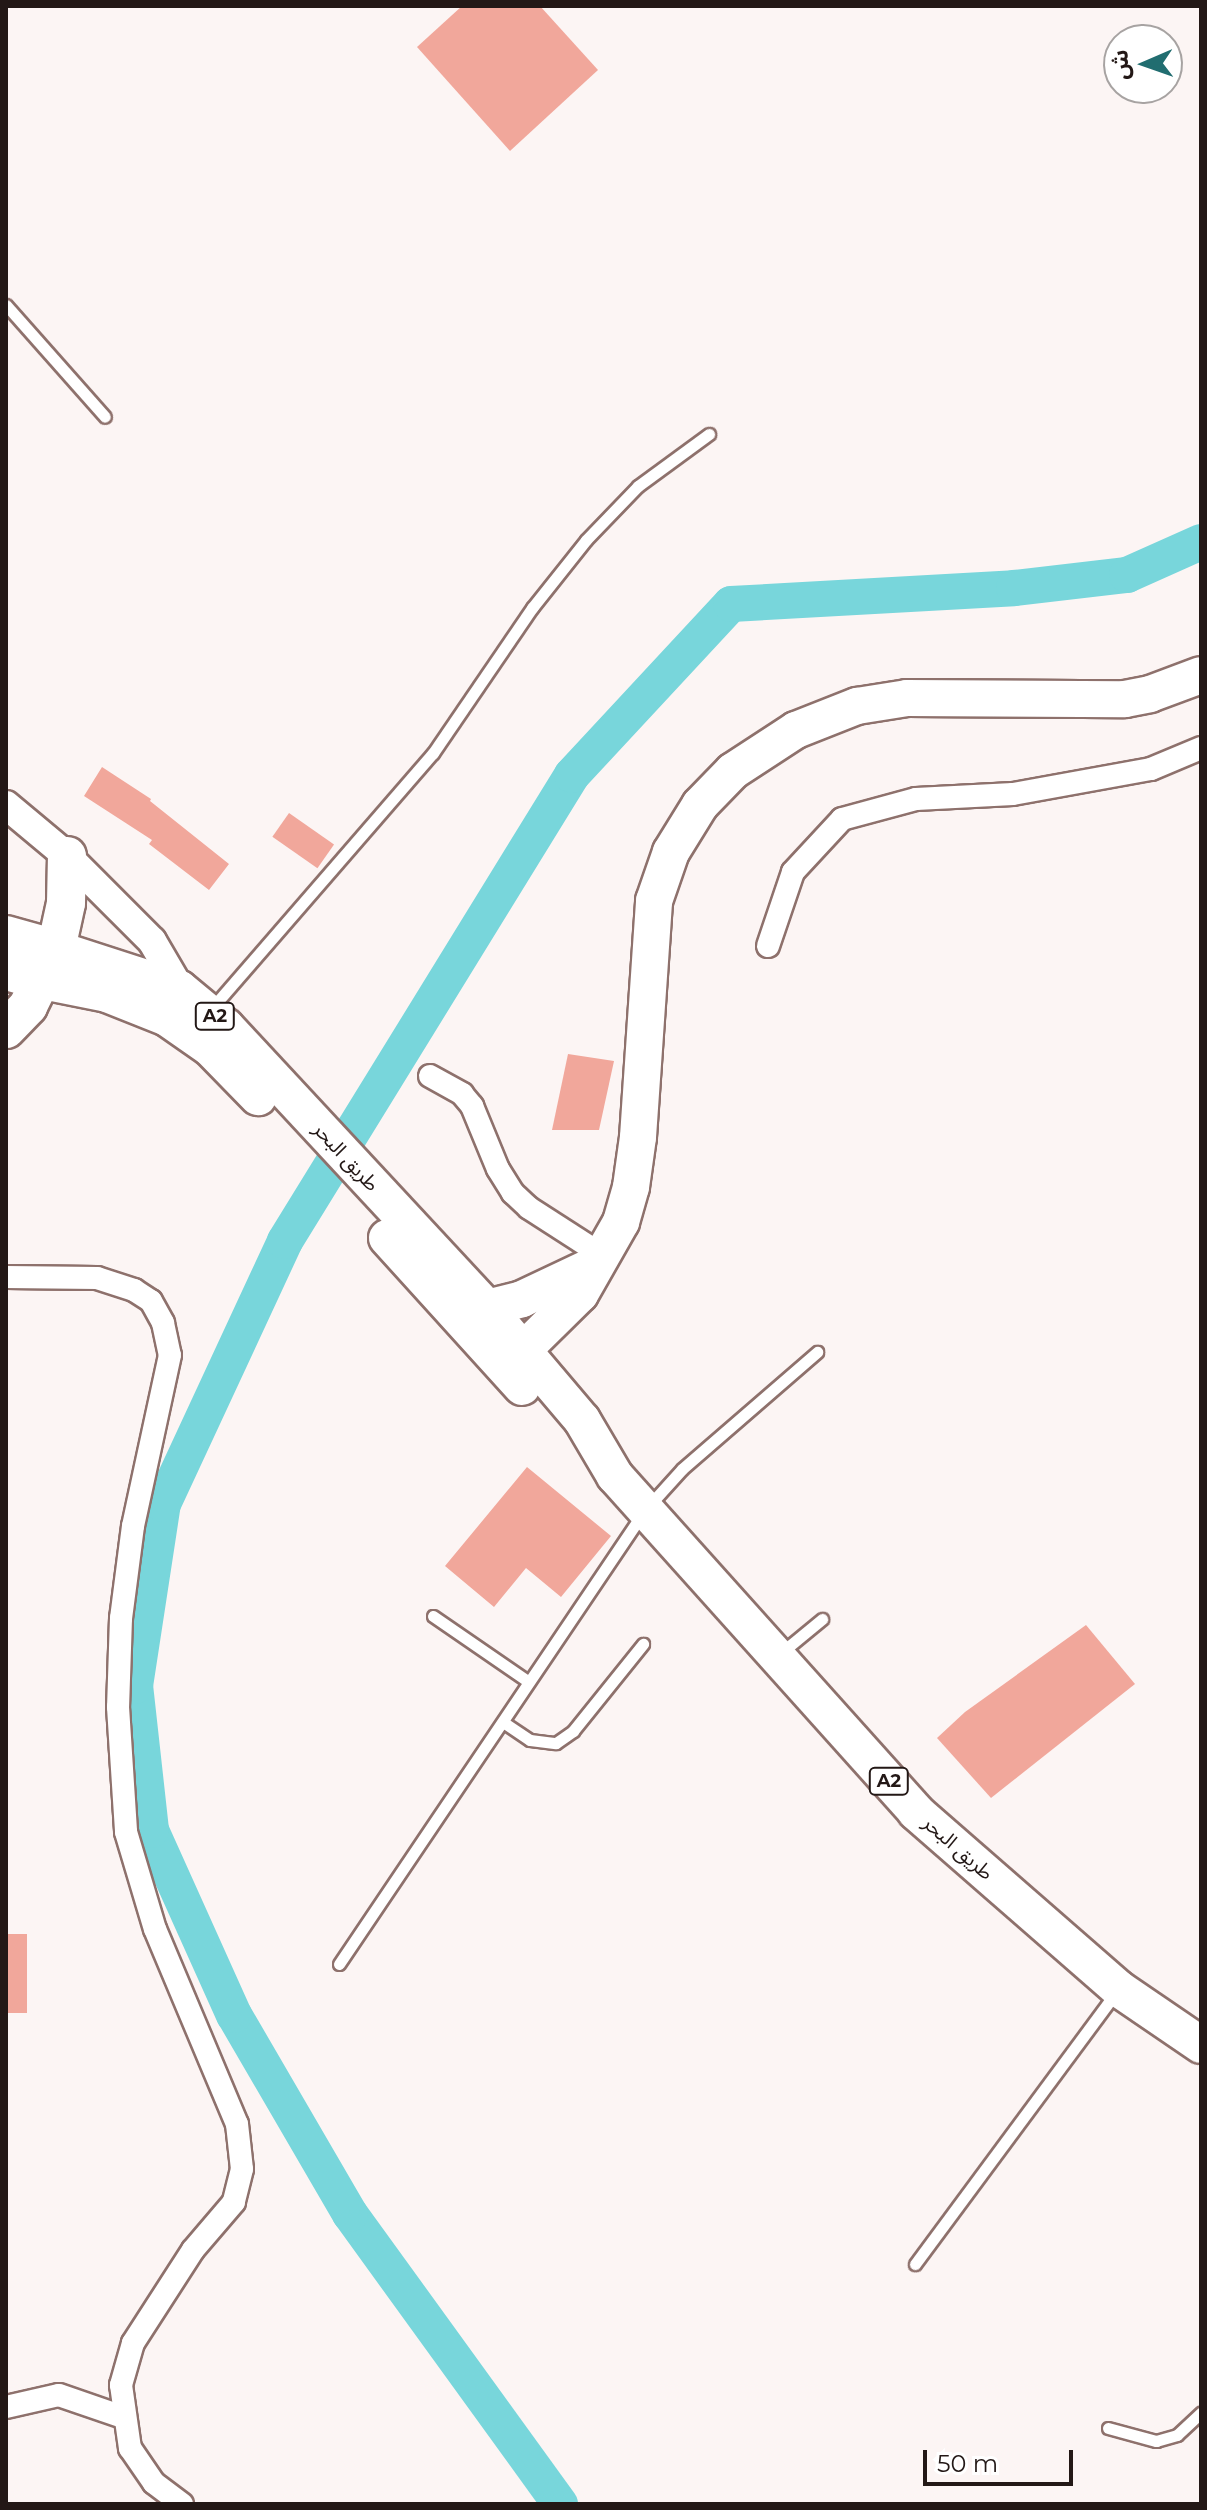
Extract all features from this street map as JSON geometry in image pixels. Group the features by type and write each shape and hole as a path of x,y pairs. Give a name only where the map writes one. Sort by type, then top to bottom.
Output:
{"highway":[{"path":"6,1029 28,1006 24,958 66,903 67,856"}],"main road":[{"path":"1083,697 1201,648"},
{"path":"1150,694 1201,675"},
{"path":"563,1399 561,1345 593,1271 621,1222 631,1187 654,901 671,852 700,805 733,771 796,730 857,706 907,698 1125,699 1150,694 1201,692"},
{"name":"طريق البحر","path":"24,958 180,989 209,1011 340,1168 514,1359 563,1399 593,1437 615,1476"},
{"name":"طريق البحر","path":"24,958 97,991 138,1005 189,1032 340,1168 487,1308 514,1359 566,1436 615,1476 916,1812 1119,1989 1201,2045"},
{"path":"487,1308 593,1271"},
{"path":"514,1359 593,1271"},
{"path":"461,1280 538,1291"}],"street":[{"path":"768,946 793,872 842,819 916,799 1013,794 1151,769 1201,748"},
{"path":"6,805 67,856 152,941 180,989"},
{"path":"430,1076 462,1094 472,1106 498,1169 513,1193 593,1271"},
{"path":"6,1277 97,1278 134,1290 151,1301 163,1323 170,1355 133,1526 121,1618 118,1707 126,1832 155,1929 237,2124 242,2169 234,2202 193,2250 133,2343 121,2385 123,2417 130,2448 154,2483 182,2504"},
{"path":"6,2407 59,2395 123,2417"}],"lane":[{"path":"6,305 105,417"},
{"path":"209,1011 433,753 532,608 586,540 638,486 709,434"},
{"path":"339,1964 645,1510 682,1469 817,1352"},
{"path":"433,1616 529,1682"},
{"path":"778,1655 822,1619"},
{"path":"503,1722 530,1740 556,1743 573,1731 643,1644"},
{"path":"915,2264 1119,1989"},
{"path":"1108,2428 1156,2441 1177,2435 1201,2413"}],"building":[{"path":"462,6 540,6 598,70 510,151 417,47"},
{"path":"102,767 151,799 229,864 209,890 149,844 152,840 84,796"},
{"path":"289,813 334,845 317,868 272,837"},
{"path":"568,1054 614,1061 599,1130 552,1130"},
{"path":"527,1467 611,1536 561,1597 526,1568 494,1607 445,1566"},
{"path":"1086,1625 1135,1684 991,1798 937,1738 965,1712"},
{"path":"6,1934 27,1934 27,2013 6,2013"}],"waterway":[{"path":"560,2504 350,2214 234,2015 151,1830 135,1686 163,1504 285,1241 572,775 731,604 1014,588 1127,575 1201,542"}]}
